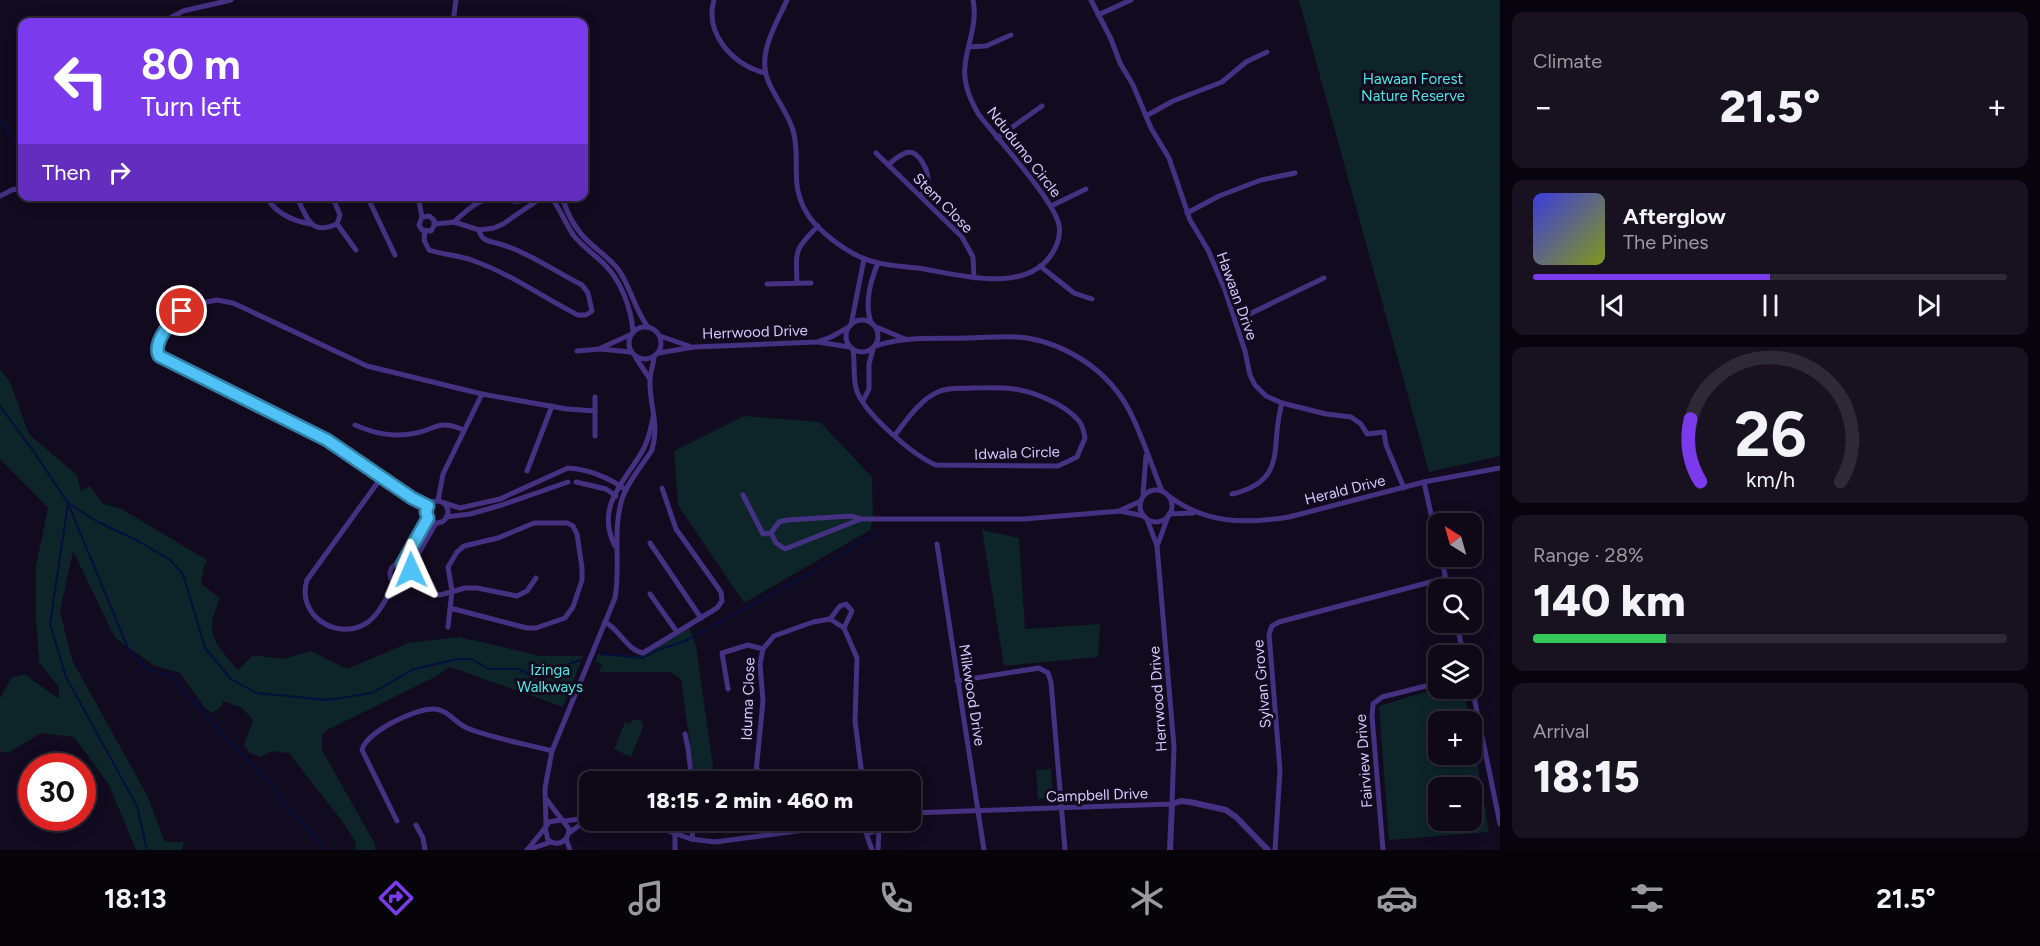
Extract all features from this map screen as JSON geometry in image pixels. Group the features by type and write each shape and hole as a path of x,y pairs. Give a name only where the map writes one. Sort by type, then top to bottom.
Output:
{"street":[{"path":"170,18 183,11 231,0"},
{"path":"454,18 456,0"},
{"path":"714,0 712,19 724,47 747,68 765,73"},
{"path":"787,0 766,48 765,73 794,132 795,180 798,193 818,226 848,250 864,259 878,263 974,278 1011,278 1040,266 1074,293 1092,299"},
{"name":"Ndudumo Circle","path":"973,0 975,15 965,66 971,102 1057,217 1059,237 1053,252 1040,266"},
{"name":"Hawaan Drive","path":"1091,0 1173,167 1187,213 1208,250 1225,290 1255,385 1266,396 1282,403 1326,414 1351,417 1361,424 1367,434 1384,432 1386,445 1404,488"},
{"path":"1098,15 1131,0"},
{"path":"969,47 986,46 1011,35"},
{"path":"1146,116 1173,101 1222,82 1246,62 1267,52"},
{"path":"997,138 1042,106"},
{"name":"Stem Close","path":"876,153 967,243 973,257 974,278"},
{"path":"888,165 903,154 917,155 928,177 927,186 920,196"},
{"path":"1187,213 1219,196 1261,180 1295,173"},
{"path":"0,196 18,189"},
{"path":"1051,206 1086,189"},
{"path":"268,201 285,216 298,222 311,224"},
{"path":"299,201 311,224 317,229 325,229 337,224 340,215 334,201"},
{"path":"369,201 395,255"},
{"path":"419,201 422,217 419,225 425,231 431,231 435,224"},
{"path":"454,222 472,206 483,201"},
{"path":"435,224 454,222 479,230 503,224 537,201"},
{"path":"554,201 575,237 604,264 616,280 631,314 632,332 628,343 650,379"},
{"path":"564,201 583,236 610,261 623,278 636,309 648,327"},
{"path":"422,217 432,218 435,224"},
{"path":"337,224 357,250"},
{"path":"797,283 798,250 801,243 818,226"},
{"path":"425,231 424,240 429,250 472,260 491,268 579,315 586,315 592,311 588,294 582,285 510,247 484,239 480,236 479,230"},
{"path":"863,401 856,388 851,348 846,337 864,259"},
{"path":"863,401 869,389 869,364 879,334 867,303 878,263"},
{"path":"1235,321 1324,278"},
{"path":"767,284 811,283"},
{"path":"428,506 381,478 327,440 159,356 157,345 172,321 182,311 199,302 227,301 367,366 482,394 595,411"},
{"path":"850,326 858,320 910,340"},
{"name":"Herrwood Drive","path":"817,342 850,326"},
{"path":"600,349 632,332 648,327 653,328 660,336 694,347"},
{"path":"561,850 545,837 546,776 552,751 615,598 616,547 622,500 652,450 656,431 650,379 661,345 660,336"},
{"path":"743,495 763,534 771,533 779,522 787,520 851,516 861,519 1024,519 1120,511 1160,521 1168,515 1172,506 1170,497 1162,491 1129,411 1115,389 1090,365 1060,348 1044,342 1013,337 895,341 863,353 851,348"},
{"name":"Herrwood Drive","path":"694,347 817,342 851,348"},
{"path":"578,351 600,349 633,354 645,359 694,347"},
{"name":"Idwala Circle","path":"863,401 877,420 895,435 929,462 936,465 1058,466 1077,458 1085,438 1079,421 1059,406 1032,393 1003,388 951,389 936,393 922,404 895,435"},
{"path":"441,502 443,474 482,394"},
{"path":"595,397 595,436"},
{"path":"1232,494 1245,491 1259,483 1275,460 1278,416 1282,403"},
{"path":"527,471 552,406"},
{"path":"616,547 610,525 614,495 643,450 654,415"},
{"path":"355,425 370,432 392,435 410,434 447,424 464,430"},
{"path":"1145,450 1146,465 1141,512 1145,517"},
{"path":"441,502 448,508 446,517 436,522 428,518 426,512 432,502 441,502 460,508 500,499 568,468 580,469 619,484 626,490"},
{"name":"Herald Drive","path":"1168,515 1195,513 1226,520 1280,518 1424,482 1500,468"},
{"path":"381,478 307,580 305,595 307,605 316,618 330,626 358,627 376,614 395,583"},
{"path":"446,517 470,514 502,505 568,482"},
{"path":"576,482 606,489 622,500"},
{"path":"1424,482 1431,513"},
{"path":"605,622 639,653 649,652 720,605 722,596 676,529 662,488"},
{"path":"1120,511 1152,490 1162,491"},
{"name":"Herald Drive","path":"1170,497 1195,513"},
{"name":"Herrwood Drive","path":"1157,546 1168,515"},
{"name":"Herrwood Drive","path":"1145,517 1157,546 1174,747 1170,850"},
{"path":"402,564 428,518"},
{"path":"771,533 776,543 785,549 861,519"},
{"path":"410,568 436,522"},
{"path":"448,627 450,608 452,591 448,567 457,552 464,546 498,538 534,523 567,523 573,526 577,534 582,580 573,607 565,618 536,628 527,628 450,608"},
{"path":"650,543 701,618"},
{"name":"Milkwood Drive","path":"937,544 984,850"},
{"path":"402,564 410,568 411,579 404,585 395,583 391,578 391,572 396,565 402,564"},
{"path":"1444,567 1446,578"},
{"path":"411,579 435,594 477,588 517,596 527,591 536,578"},
{"name":"Sylvan Grove","path":"1275,850 1280,770 1269,634 1272,626 1279,622 1446,578"},
{"path":"650,594 677,632"},
{"name":"Iduma Close","path":"757,769 763,700 760,664 763,649 774,636 813,622 830,619 842,604 849,605 852,611 844,628"},
{"path":"830,619 844,628 857,658 855,721 861,771"},
{"path":"728,690 722,653 748,645 763,649"},
{"path":"957,681 1039,668 1047,673 1051,682 1065,850"},
{"name":"Fairview Drive","path":"1383,850 1372,716 1373,704 1382,698 1428,686"},
{"path":"1474,699 1500,824"},
{"path":"397,821 363,755 363,746 365,742 401,718 422,710 438,709 445,711 455,721 469,729 552,751"},
{"path":"685,734 690,771"},
{"path":"546,798 568,826 570,850"},
{"name":"Campbell Drive","path":"921,813 1172,804 1181,801 1226,810 1236,817 1268,850"},
{"path":"527,850 552,820 579,819"},
{"path":"416,825 423,838 425,850"},
{"path":"527,850 561,843 579,827"},
{"path":"667,831 692,839 728,842 802,831"},
{"path":"692,839 693,831"},
{"path":"864,831 873,833 875,831"},
{"path":"864,831 872,850"},
{"path":"878,850 880,831"},
{"path":"675,834 675,850"}],"green space":[{"name":"Hawaan Forest Nature Reserve","path":"1299,0 1500,0 1500,456 1429,472"},
{"path":"0,369 10,382 29,434 77,475 81,491 90,486 103,504 120,508 207,560 201,584 220,598 213,621 214,637 238,670 253,655 283,659 311,651 347,669 408,643 459,637 541,656 583,656 563,707 450,667 435,677 329,729 322,735 322,750 375,844 375,850 355,850 356,843 342,821 288,752 273,751 260,757 250,753 244,745 253,720 242,708 223,701 222,706 212,713 205,708 180,673 155,666 115,638 73,551 60,611 72,660 148,797 165,842 184,842 182,850 136,850 109,785 96,767 96,753 86,753 74,737 41,733 8,753 0,751 0,698 11,678 24,674 59,699 59,687 39,662 36,617 36,566 48,508 0,459"},
{"path":"744,416 820,422 872,477 873,518 870,530 744,603 678,505 674,451"},
{"path":"982,530 1019,538 1025,629 1100,624 1098,657 1004,666"},
{"name":"Izinga Walkways","path":"689,627 696,646 714,771 694,771 681,679 671,672 599,672 602,664 595,662 598,654 638,656 646,654"},
{"path":"1428,691 1428,699 1466,699 1468,711 1428,711 1428,765 1478,765 1480,777 1428,777 1428,831 1482,831 1482,791 1489,832 1389,840 1379,706"},
{"path":"638,719 642,722 643,727 631,757 614,749 625,722 629,724"},
{"path":"1051,769 1053,798 1038,799 1036,770"}],"waterway":[{"path":"0,120 18,144"},
{"path":"0,406 68,503 50,624 66,677 137,806 147,850"},
{"path":"68,503 98,522 138,541 170,560 183,574 205,648 231,679 256,693 328,700 372,693 414,669 458,659 471,659 489,669 519,669 530,675 555,670 580,660"},
{"path":"69,506 130,653 150,671 169,674 269,782 285,808 304,824 325,850"},
{"path":"601,654 643,658 657,650 685,641 809,574 879,531"}],"route":[{"path":"182,311 176,315 157,345 159,356 327,440 381,478 428,506 426,512 428,518 402,564 411,570"}]}
